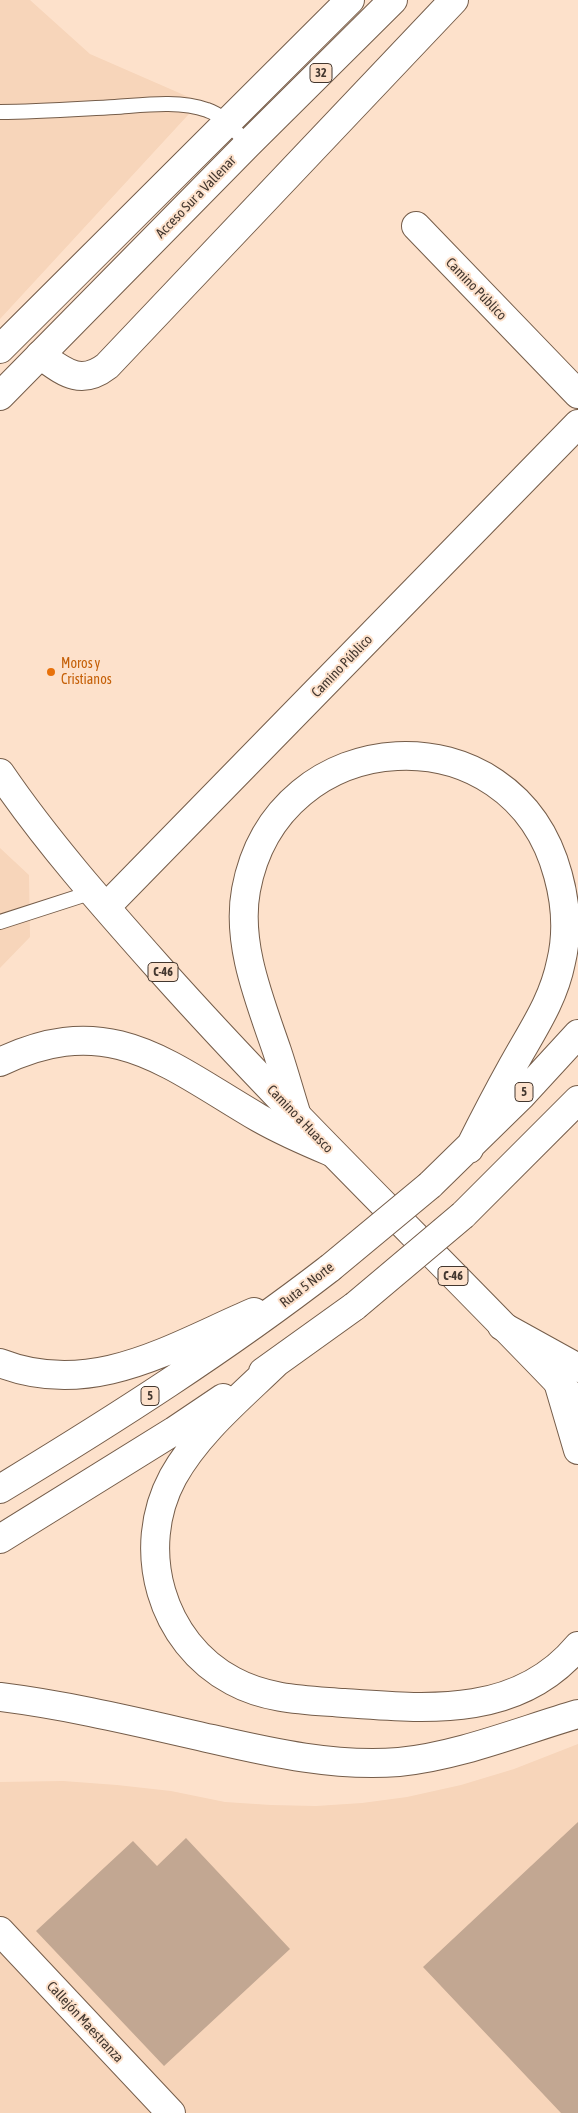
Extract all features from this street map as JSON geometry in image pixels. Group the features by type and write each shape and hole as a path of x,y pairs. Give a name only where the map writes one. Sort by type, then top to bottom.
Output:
{"main road":[{"name":"32","path":"0,349 350,0"},
{"name":"Acceso Sur a Vallenar","path":"0,396 393,0"},
{"path":"50,300 38,318 35,329 40,355 74,376 92,375 107,366 454,0"},
{"name":"Camino Público","path":"416,226 578,394"},
{"name":"Camino Público","path":"99,900 578,424"},
{"path":"296,1116 265,1018 249,959 244,918 246,892 252,867 261,843 275,821 292,801 311,784 334,771 366,760 409,755 434,758 480,773 501,786 519,802 534,821 549,850 562,888 565,912 562,960 547,1006 469,1148"},
{"name":"Camino a Huasco","path":"0,773 35,824 99,900 296,1116 502,1326 568,1375 578,1404"},
{"name":"Camino a Huasco","path":"0,797 35,824"},
{"name":"Ruta 5 Norte","path":"0,1489 164,1387 295,1295 330,1268 430,1185 469,1148 578,1034"},
{"path":"0,1062 39,1045 62,1041 87,1040 117,1043 164,1060 259,1117 331,1152"},
{"path":"0,1539 174,1431 278,1362 356,1306 463,1216 578,1100"},
{"path":"528,1152 578,1117"},
{"path":"0,1363 41,1375 96,1374 123,1368 295,1295"},
{"path":"278,1362 212,1424 173,1477 162,1505 155,1540 155,1564 160,1588 178,1632 195,1651 232,1681 272,1696 408,1708 450,1707 502,1697 531,1686 552,1673 578,1646"},
{"path":"568,1375 578,1450"},
{"path":"0,1697 92,1712 280,1754 324,1761 366,1763 400,1762 433,1755 578,1714"},
{"name":"Callejón Maestranza","path":"0,1931 170,2113"}],"lane":[{"path":"0,112 168,105 208,110 226,122 248,144"},
{"path":"0,922 99,900"}],"shaded area":[{"path":"0,0 30,0 90,54 200,102 0,319"},
{"path":"0,848 29,875 30,937 0,968"},
{"path":"578,1744 578,2113 0,2113 0,1782 63,1781 117,1785 171,1791 225,1802 271,1805 316,1806 362,1803 407,1797 461,1785 514,1769"}],"building":[{"path":"578,1822 578,2113 561,2113 423,1967"},
{"path":"186,1838 290,1949 164,2066 36,1931 133,1841 157,1866"}],"place":[{"name":"Moros y Cristianos","path":"51,672"}]}
